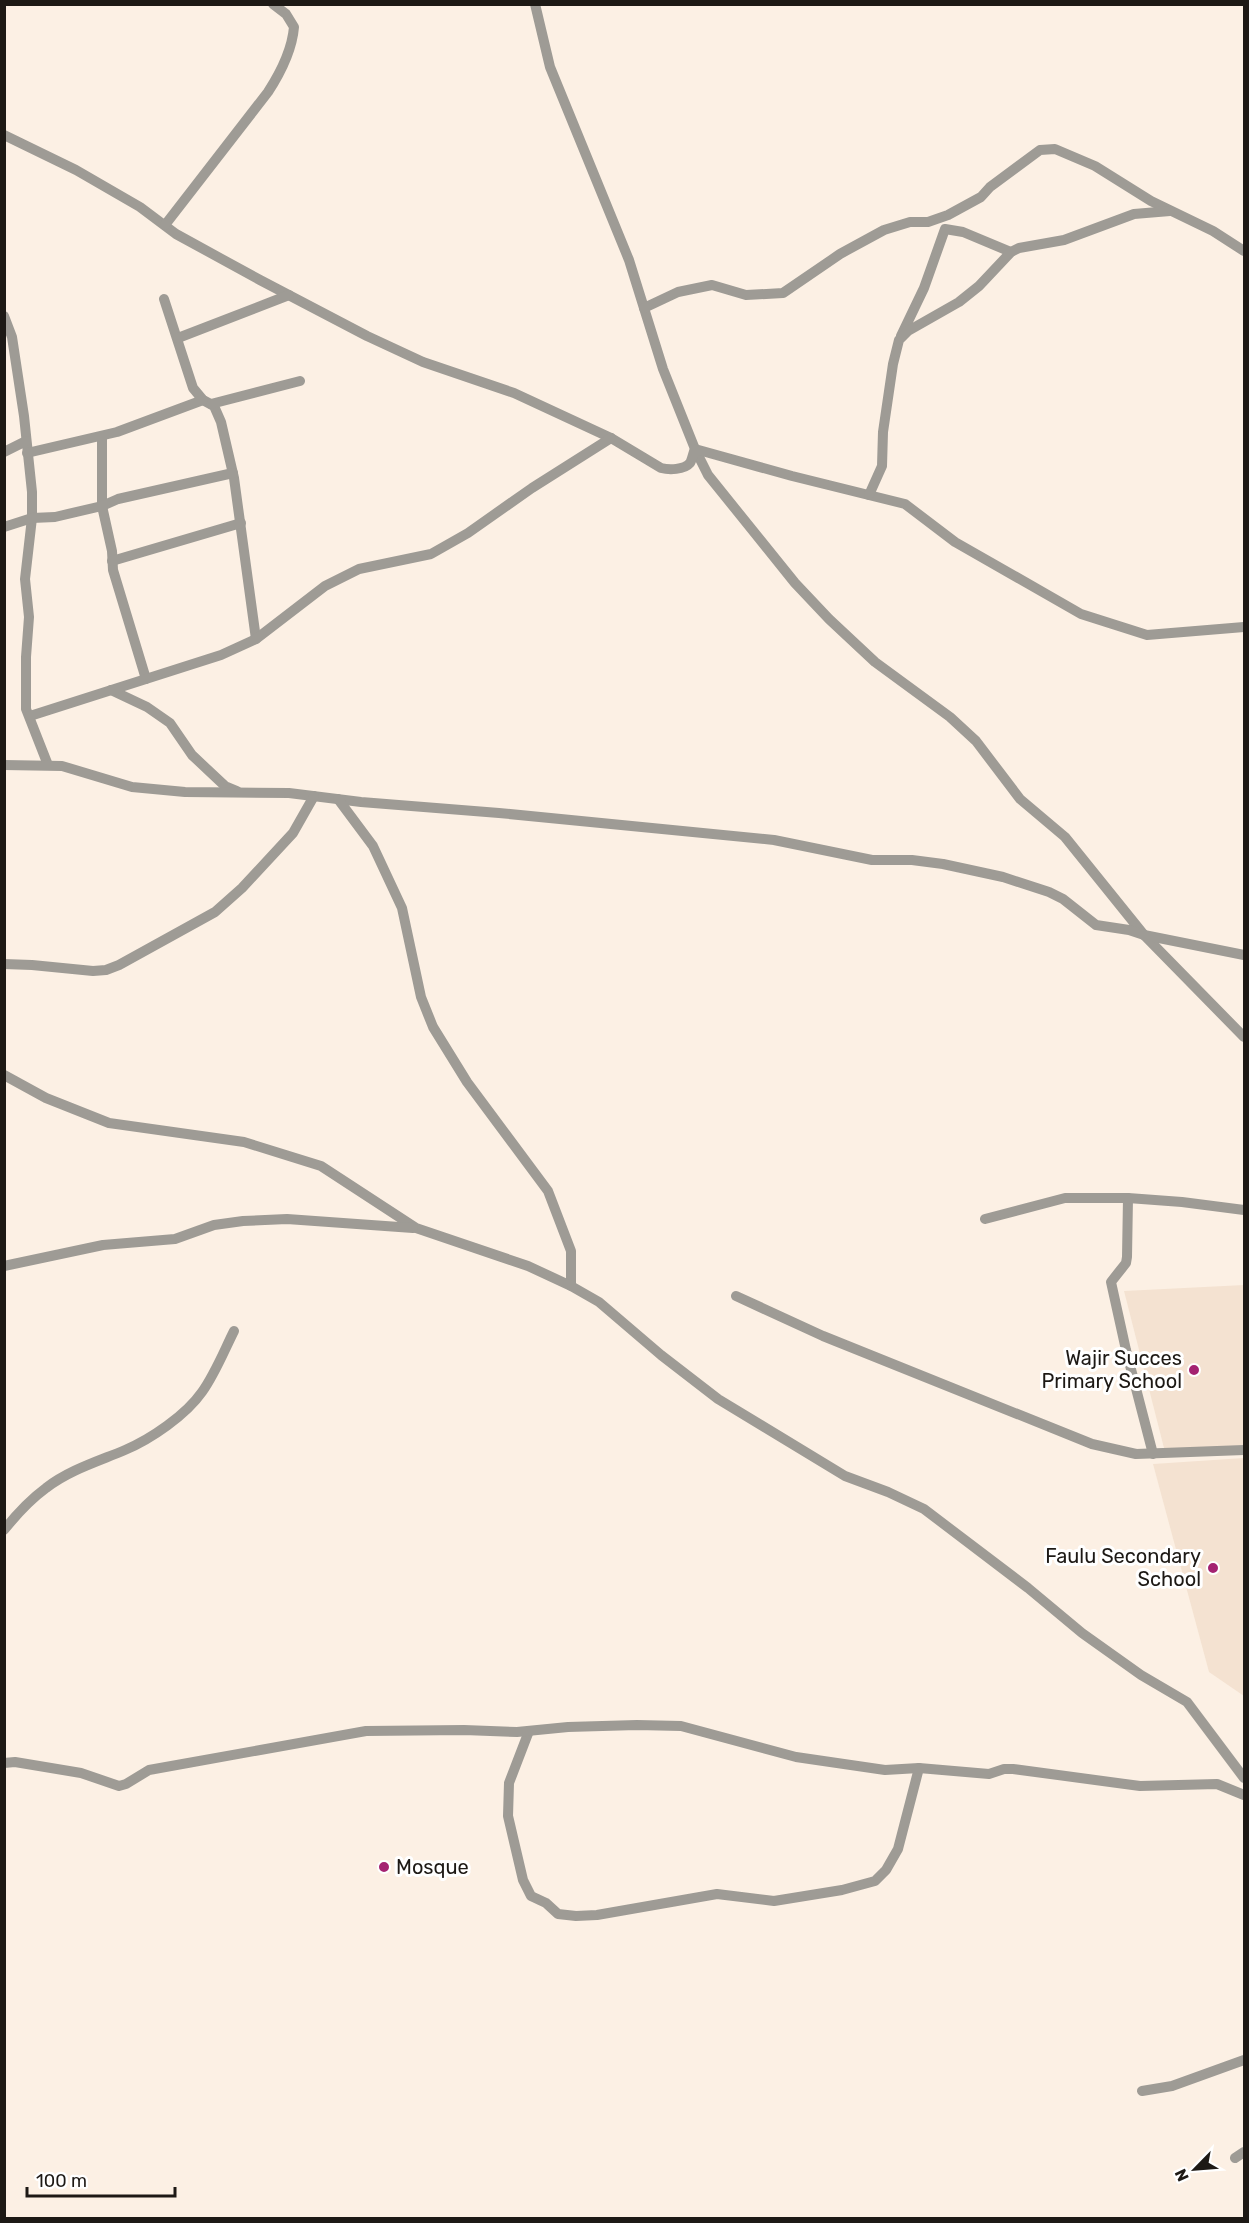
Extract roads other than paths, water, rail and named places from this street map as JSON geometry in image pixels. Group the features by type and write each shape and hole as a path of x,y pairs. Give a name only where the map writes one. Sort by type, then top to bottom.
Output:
{"street":[{"path":"165,225 268,92 281,71 288,56 294,27 286,14 273,4"},
{"path":"535,4 550,67 629,260 663,369 695,449 708,475 795,583 876,662 950,717 976,741 1020,799 1065,837 1144,935 1245,1037"},
{"path":"4,135 76,170 140,207 176,234 396,350 423,362 514,393 611,438 661,468 668,470 690,463 695,449"},
{"path":"644,308 678,292 712,285 747,295 783,293 840,254 884,230 910,222 928,222 948,215 981,197 990,187 1040,150 1055,149 1095,166 1151,201 1213,231 1245,251"},
{"path":"899,340 908,331 965,297 979,286 1011,252 1019,248 1064,240 1134,214 1170,211"},
{"path":"928,222 945,229 963,232 1011,252"},
{"path":"869,495 882,466 883,432 899,340 924,288 945,229"},
{"path":"178,338 289,295"},
{"path":"165,299 193,388 218,413 221,422 233,473 256,639"},
{"path":"4,316 12,337 32,492 32,519 25,579 28,616 26,709 48,765"},
{"path":"27,453 102,437 207,402 300,381"},
{"path":"102,437 102,506 112,561 146,679"},
{"path":"30,716 221,656 256,639 325,586 358,569 383,566 431,554 468,533 532,488 611,438"},
{"path":"4,452 26,441"},
{"path":"695,449 905,504 955,542 1081,614 1147,635 1245,627"},
{"path":"4,527 32,519 55,517 102,506 118,499 233,473"},
{"path":"112,561 241,523"},
{"path":"111,690 147,707 171,723 192,755 225,786 231,790 250,793"},
{"path":"4,765 62,766 132,787 184,792 314,796 763,838 872,860 912,860 943,864 1049,892 1064,899 1096,925 1245,955"},
{"path":"4,964 106,970 152,947 215,912 242,888 293,833 314,796"},
{"path":"338,799 373,846 402,908 421,997 434,1027 467,1082 548,1191 571,1251 571,1286"},
{"path":"4,1075 46,1098 109,1123 244,1142 321,1166 416,1228 528,1266 571,1286 599,1302 718,1399 845,1476 888,1492 924,1509 1141,1676 1187,1702 1245,1778"},
{"path":"985,1219 1065,1198 1128,1198 1245,1210"},
{"path":"1128,1198 1126,1263 1111,1282 1153,1454"},
{"path":"4,1266 103,1245 176,1239 214,1225 243,1221 287,1219 416,1228"},
{"path":"736,1296 823,1336 1092,1444 1118,1451 1153,1454 1245,1450"},
{"path":"4,1530 47,1487 81,1468 129,1448 170,1424 202,1392 234,1331"},
{"path":"4,1762 81,1773 119,1786 149,1770 366,1731 529,1731 637,1725 681,1726 796,1757 885,1770 919,1768 989,1774 1004,1769 1013,1769 1140,1786 1217,1784 1245,1796"},
{"path":"529,1731 509,1782 508,1816 523,1880 531,1896 558,1914 576,1916 597,1915 717,1894 774,1901 842,1890 875,1881 886,1870 898,1849 919,1768"},
{"path":"1142,2091 1172,2086 1245,2060"}],"place":[{"name":"Wajir Succes Primary School","path":"1194,1370"},
{"name":"Faulu Secondary School","path":"1213,1568"},
{"name":"Mosque","path":"384,1867"}]}
